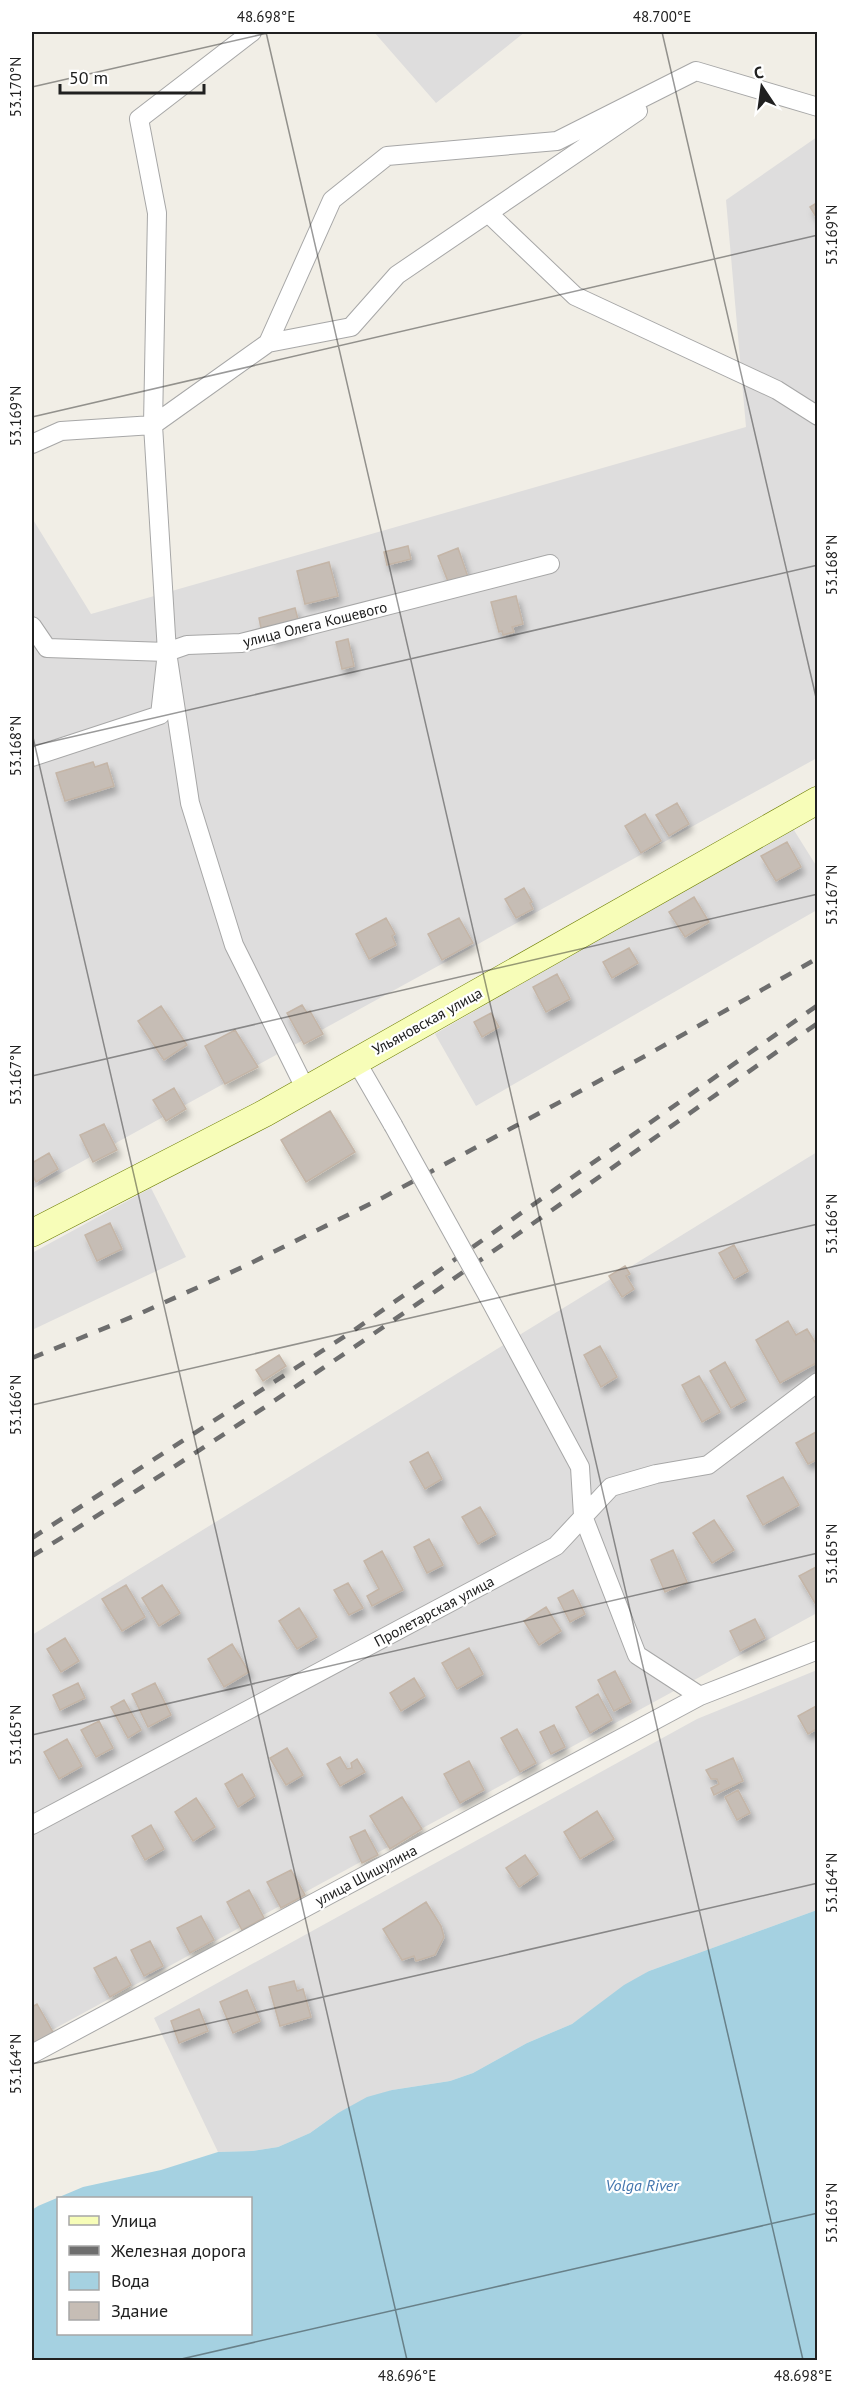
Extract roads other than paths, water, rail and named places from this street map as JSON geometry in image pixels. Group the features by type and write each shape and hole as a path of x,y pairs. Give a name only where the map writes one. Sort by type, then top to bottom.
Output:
{"main road":[{"name":"Ульяновская улица","path":"32,1233 306,1090 818,801"}],"street":[{"path":"252,32 139,119 157,213 153,425 167,652 190,803 234,945 306,1090"},
{"path":"32,444 61,431 153,425 268,343 351,327 397,275 696,71"},
{"path":"268,343 332,200 387,156 556,141 696,71 818,107"},
{"path":"488,213 575,296 777,390 818,416"},
{"name":"улица Олега Кошевого","path":"32,627 47,648 167,652 187,645 241,643 550,564"},
{"path":"32,757 160,716 167,652"},
{"path":"356,1061 489,1298 580,1467 583,1516 637,1655 700,1696"},
{"name":"Пролетарская улица","path":"32,1825 556,1546 611,1487 656,1474 708,1465 818,1382"},
{"name":"улица Шишулина","path":"32,2054 700,1696 818,1650"}],"water":[{"name":"Volga River","path":"817,1910 817,2360 32,2360 32,2210 38,2206 57,2198 57,2335 252,2335 252,2197 59,2197 83,2187 161,2170 218,2152 252,2151 278,2147 310,2133 338,2113 367,2097 392,2090 450,2081 473,2073 527,2043 572,2024 624,1985 649,1971"}],"railway":[{"path":"32,1358 139,1314 245,1266 384,1197 647,1055 818,958"},
{"path":"32,1538 350,1333 818,1005"},
{"path":"32,1556 133,1493 331,1363 818,1023"}]}
